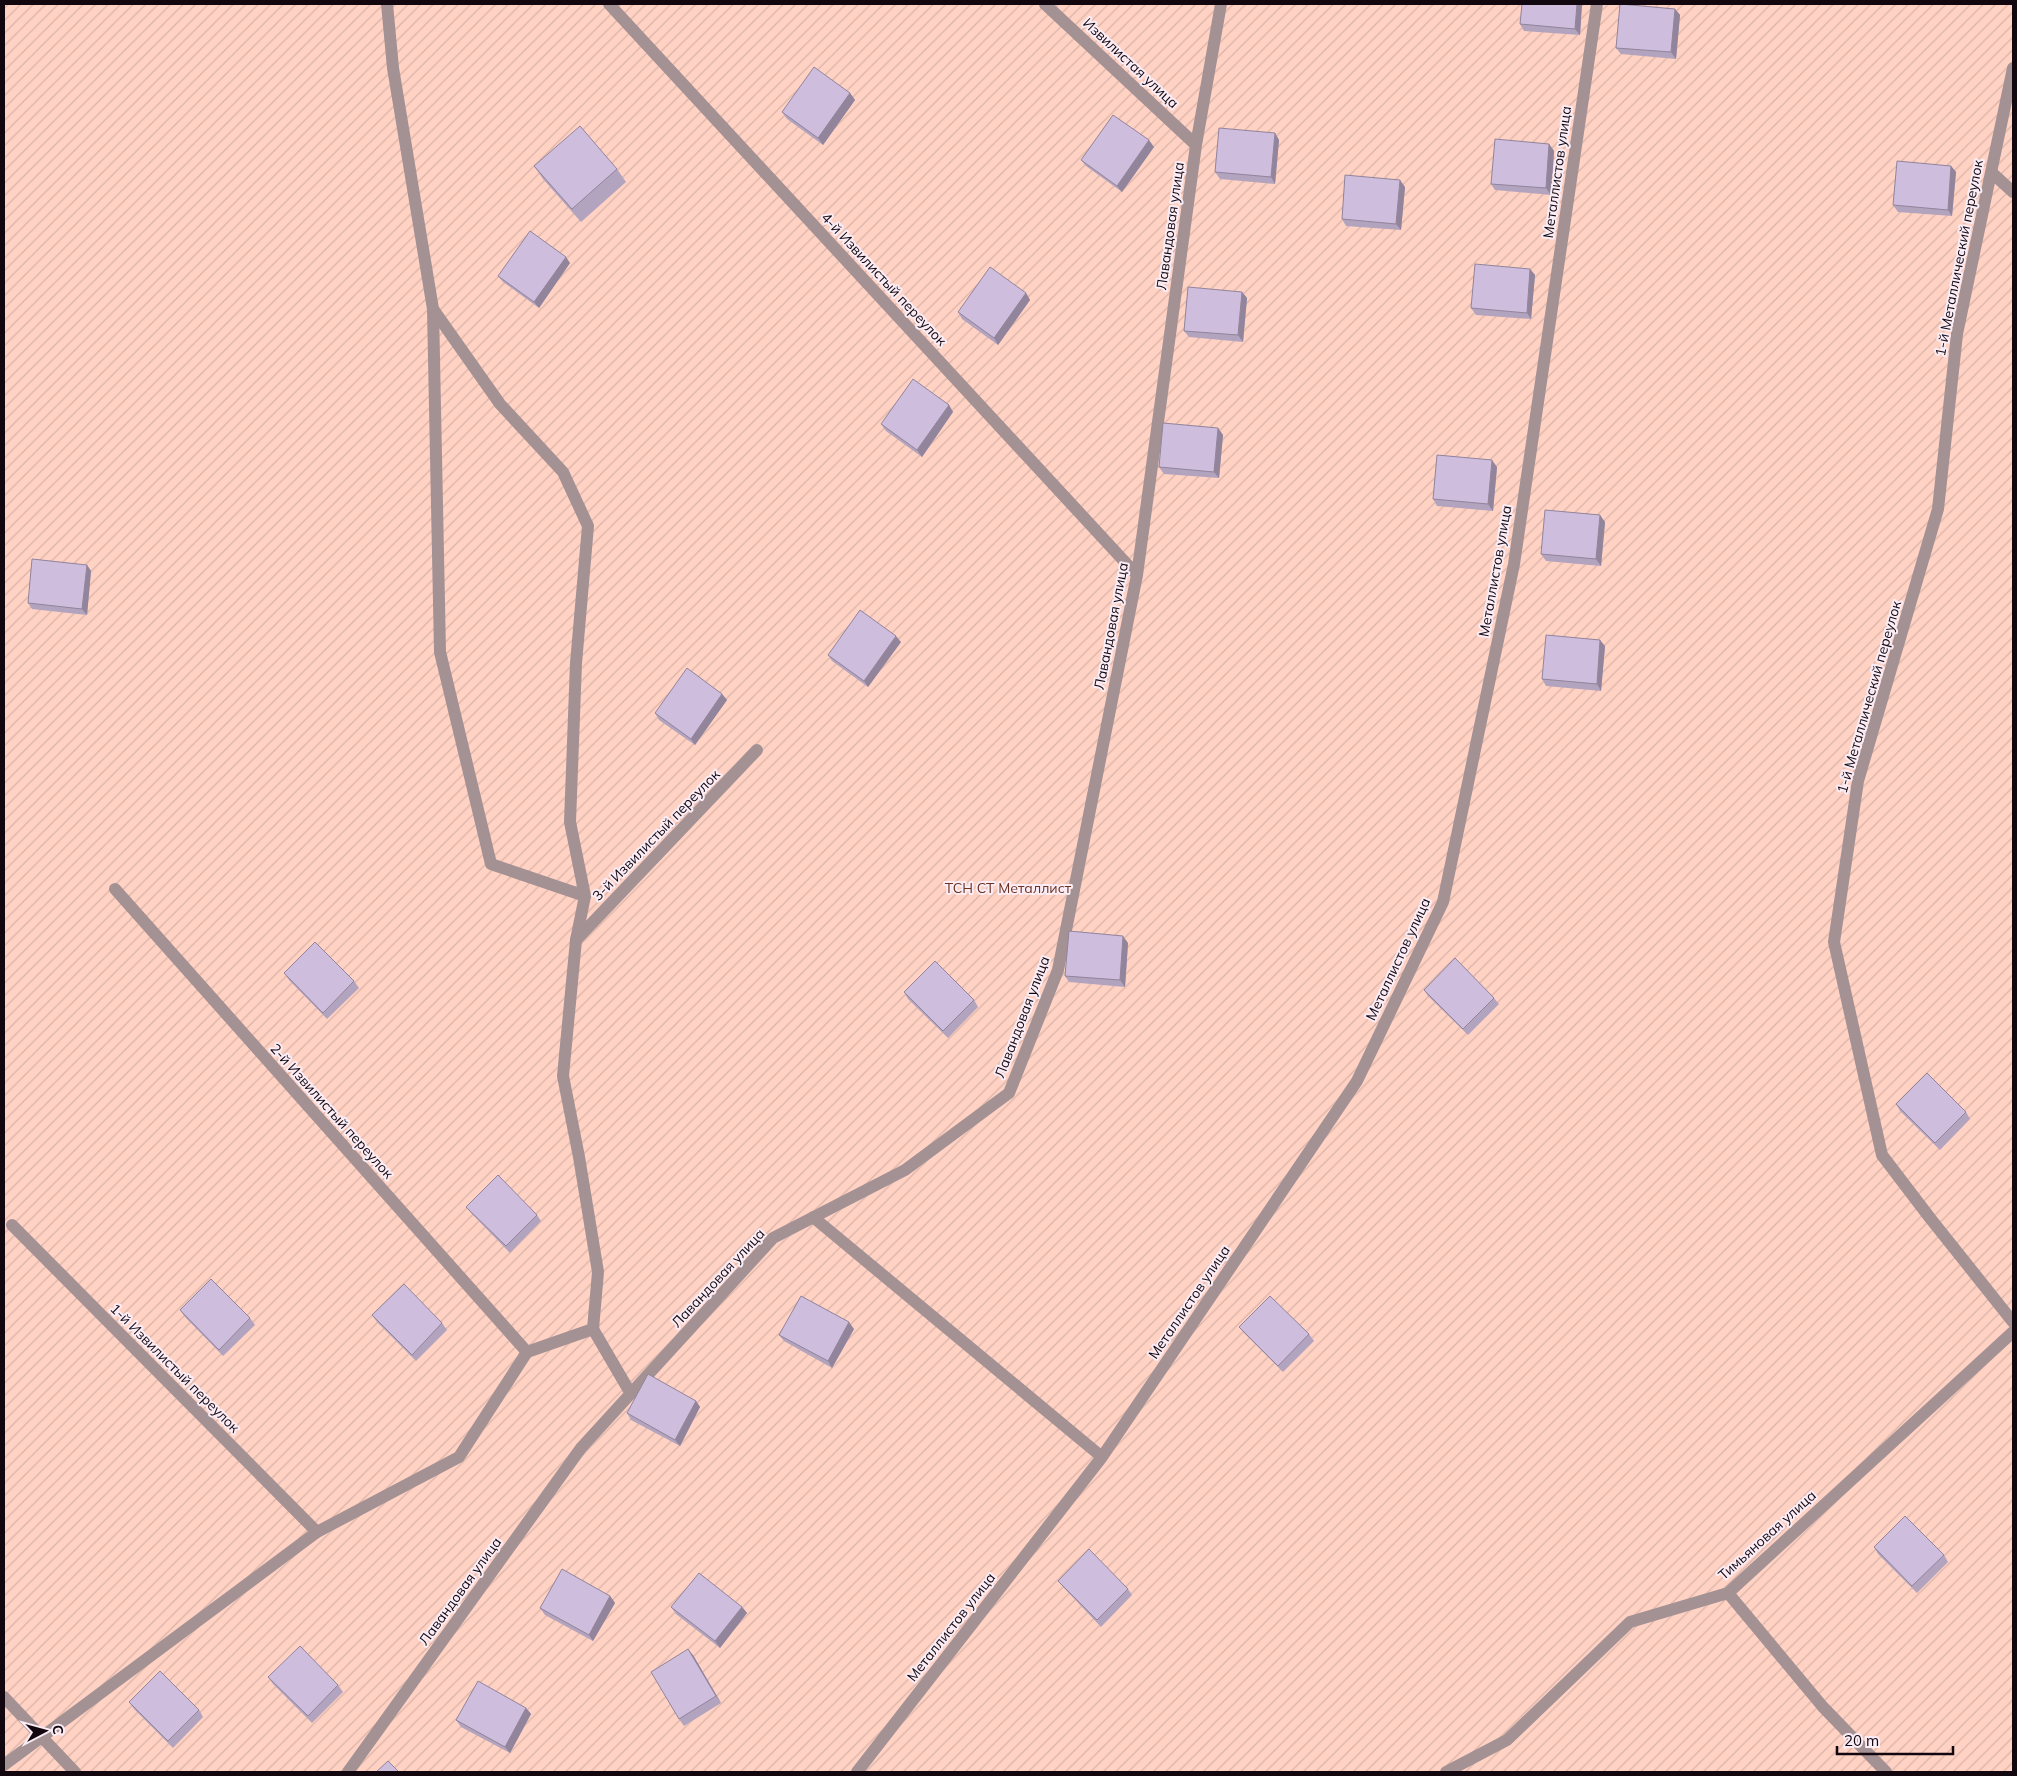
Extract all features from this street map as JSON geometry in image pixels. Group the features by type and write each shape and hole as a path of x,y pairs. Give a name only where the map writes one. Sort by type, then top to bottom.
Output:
{"street":[{"path":"387,4 393,68 433,309 440,652 491,864 586,896"},
{"name":"4-й Извилистый переулок","path":"609,4 1137,575"},
{"name":"Извилистая улица","path":"1046,4 1196,145"},
{"name":"Лавандовая улица","path":"348,1772 581,1448 773,1238 905,1170 1009,1093 1058,970 1137,575 1196,145 1221,4"},
{"name":"Металлистов улица","path":"857,1772 1102,1457 1356,1081 1443,902 1514,564 1597,4"},
{"name":"1-й Металлический переулок","path":"2013,68 1957,334 1938,509 1858,781 1834,942 1882,1155 2013,1322"},
{"path":"1991,172 2013,192"},
{"path":"433,309 500,404 563,472 588,526 576,663 570,822 586,896 576,940 563,1076 579,1157 598,1272 593,1329 631,1394"},
{"name":"3-й Извилистый переулок","path":"576,940 757,750"},
{"name":"2-й Извилистый переулок","path":"115,889 527,1352"},
{"path":"813,1217 1102,1457"},
{"name":"1-й Извилистый переулок","path":"12,1225 317,1532"},
{"path":"4,1765 317,1532 460,1457 527,1352 593,1329"},
{"name":"Тимьяновая улица","path":"1446,1772 1507,1740 1630,1622 1728,1593 2013,1332"},
{"path":"1728,1593 1823,1707 1886,1772"},
{"path":"4,1696 75,1772"}],"green space":[{"name":"ТСН СТ Металлист","path":"4,4 2013,4 2013,1772 4,1772"}],"building":[{"path":"1522,4 1577,4 1575,29 1520,24"},
{"path":"1620,4 1675,9 1671,52 1616,48"},
{"path":"814,67 850,93 818,138 782,112"},
{"path":"1113,115 1149,140 1117,186 1081,160"},
{"path":"580,126 617,169 572,209 534,166"},
{"path":"1219,128 1275,133 1271,177 1215,172"},
{"path":"1495,139 1549,144 1546,188 1491,184"},
{"path":"1897,161 1951,166 1948,210 1893,205"},
{"path":"1345,175 1400,180 1396,224 1342,219"},
{"path":"530,231 566,257 534,302 498,276"},
{"path":"1475,264 1530,269 1527,313 1471,308"},
{"path":"990,267 1026,293 994,338 958,312"},
{"path":"1188,287 1242,292 1238,335 1184,331"},
{"path":"913,379 949,405 917,450 881,424"},
{"path":"1163,423 1218,428 1214,472 1159,467"},
{"path":"1437,455 1492,460 1488,504 1433,499"},
{"path":"1545,510 1600,515 1596,559 1541,554"},
{"path":"32,559 87,565 82,609 28,603"},
{"path":"860,610 896,636 864,681 828,655"},
{"path":"1546,635 1600,640 1597,684 1542,679"},
{"path":"687,668 722,694 691,739 655,713"},
{"path":"1069,931 1123,936 1120,980 1065,976"},
{"path":"315,942 354,981 323,1013 284,973"},
{"path":"1455,958 1494,998 1463,1029 1424,990"},
{"path":"935,961 974,1000 943,1031 904,992"},
{"path":"1927,1073 1966,1112 1935,1143 1896,1104"},
{"path":"498,1175 537,1215 506,1246 466,1207"},
{"path":"211,1279 250,1318 219,1350 180,1310"},
{"path":"404,1284 442,1323 412,1355 372,1315"},
{"path":"801,1296 849,1322 828,1361 779,1335"},
{"path":"1270,1296 1309,1334 1278,1366 1239,1327"},
{"path":"648,1374 696,1401 675,1440 627,1413"},
{"path":"1905,1516 1944,1555 1912,1586 1874,1547"},
{"path":"1089,1549 1128,1589 1097,1620 1058,1581"},
{"path":"562,1569 610,1596 589,1635 540,1608"},
{"path":"699,1573 742,1607 715,1641 671,1607"},
{"path":"300,1646 338,1685 308,1716 268,1677"},
{"path":"688,1649 716,1696 679,1719 651,1672"},
{"path":"160,1671 199,1710 168,1741 129,1702"},
{"path":"478,1681 526,1708 505,1747 456,1720"},
{"path":"388,1761 399,1772 376,1772"}]}
